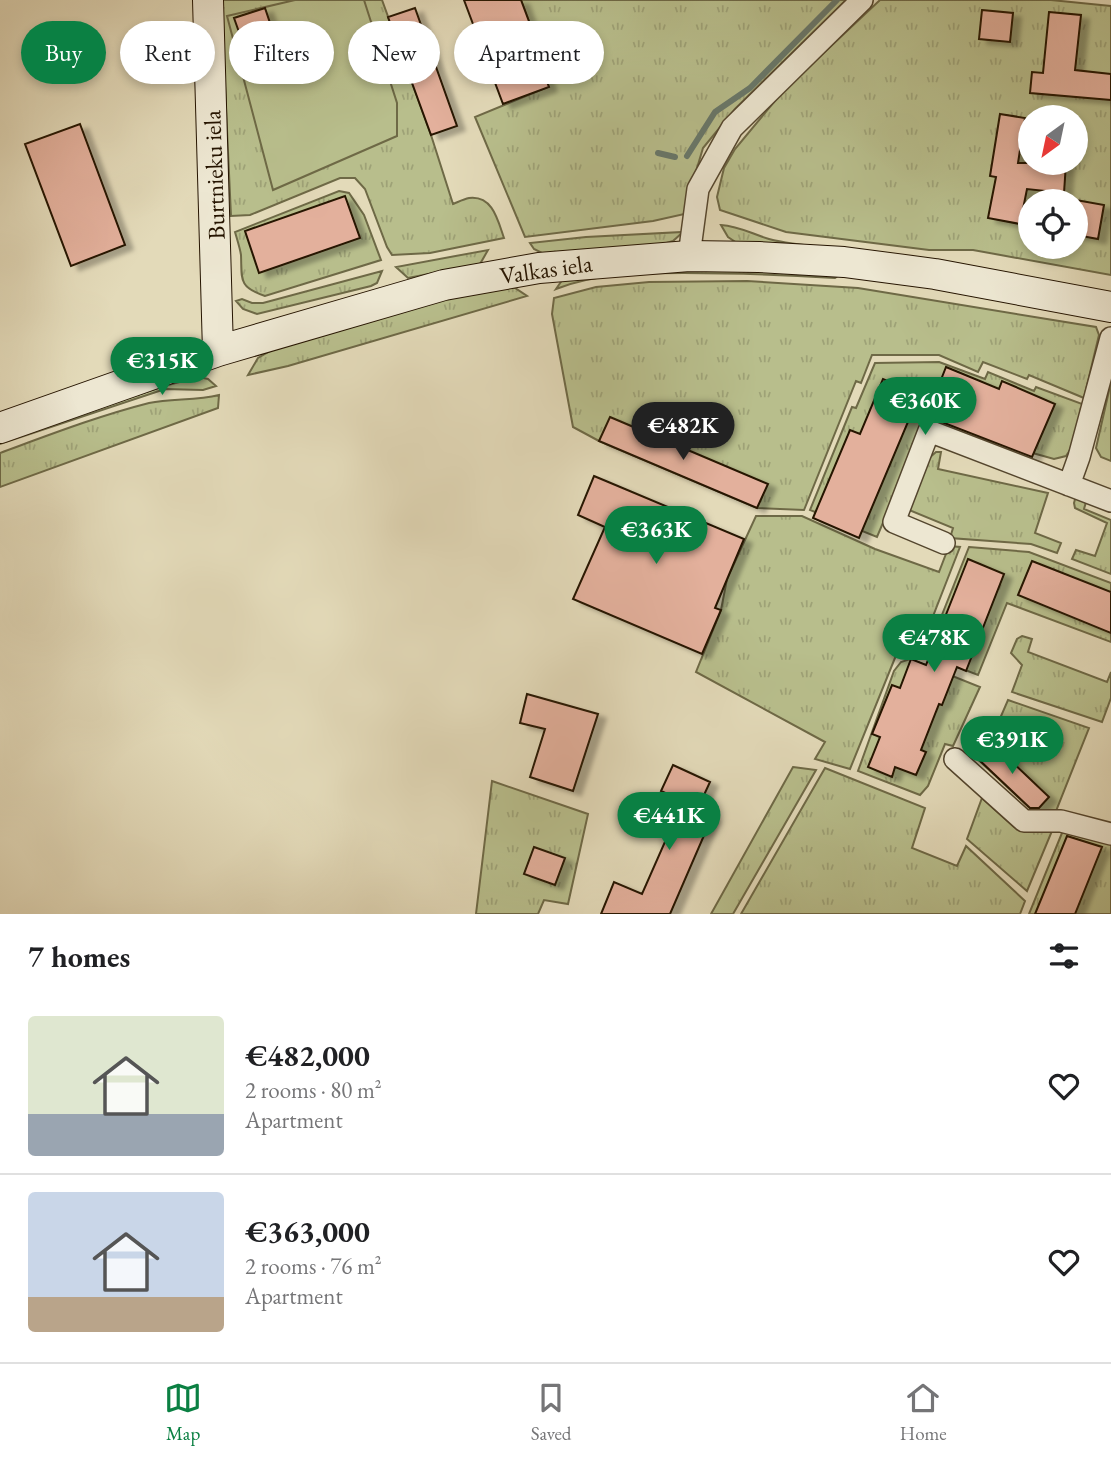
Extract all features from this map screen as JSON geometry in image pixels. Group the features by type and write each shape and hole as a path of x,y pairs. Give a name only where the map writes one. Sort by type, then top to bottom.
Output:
{"main road":[{"name":"Burtnieku iela","path":"208,0 218,351"},
{"name":"Valkas iela","path":"0,428 218,351 444,285 539,268 690,256 760,257 857,264 934,274 1111,307"}],"street":[{"path":"690,256 698,189 732,128 862,0"},
{"path":"1069,485 1080,457 1111,338"},
{"path":"944,542 894,522 929,431 1111,501"},
{"path":"955,759 1024,821 1060,821 1111,834"}],"green space":[{"path":"221,0 382,0 390,21 348,21 348,84 412,84 453,204 469,198 484,201 497,217 504,238 430,253 392,255 365,189 355,178 340,178 250,215 231,216"},
{"path":"295,0 364,0 371,21 348,21 348,84 391,84 397,103 397,136 273,190 245,84 334,84 334,21 229,21 229,24 227,16"},
{"path":"521,0 846,0 735,109 703,148 689,195 689,213 653,221 525,237 475,117 548,87 547,84 604,84 604,21 529,21"},
{"path":"880,0 1051,0 1111,6 1111,275 1023,259 1088,259 1088,189 1018,189 1018,258 973,250 929,250 786,232 720,210 717,197 724,168 735,149 784,90"},
{"path":"339,191 349,193 364,215 381,260 265,296 250,289 243,281 241,255 235,232"},
{"path":"721,225 777,241 837,248 737,243 728,237"},
{"path":"683,232 673,241 663,244 544,254 534,249 530,243 586,237"},
{"path":"488,250 480,264 408,278 396,267"},
{"path":"739,270 839,275 835,278 722,273 635,274 587,280 556,289 563,279 660,271"},
{"path":"382,271 377,283 371,286 257,314 243,309 236,301 242,299 263,303"},
{"path":"747,281 858,288 1096,327 1099,335 1084,398 1029,375 1027,379 983,362 978,372 939,355 872,355 861,383 856,381 804,510 757,508 599,441 573,427 552,314 554,298 596,287 649,282"},
{"path":"504,285 527,296 288,366 248,375 258,358 277,347 409,305"},
{"path":"939,362 985,379 988,372 1034,391 1036,387 1085,405 1066,456 1054,459 925,423 877,537 810,510 852,407 856,408 875,363"},
{"path":"199,377 208,379 216,386 203,390 165,389 0,444 0,441 164,386"},
{"path":"1111,382 1111,461 1101,457 1096,448"},
{"path":"219,395 218,408 0,487 0,453 149,403"},
{"path":"936,452 941,452 938,469 1048,493 1035,533 1061,543 1057,553 1031,544 950,538 953,528 909,510 928,459"},
{"path":"1077,492 1088,495 1084,509 1111,520 1111,574 1072,559 1076,550 1095,556 1107,523 1075,508"},
{"path":"756,516 802,516 875,549 939,572 949,546 960,547 919,652 899,648 850,769 815,759 825,742 696,672 721,610 727,579"},
{"path":"969,547 1029,552 1111,583 1111,642 1007,603 978,675 926,655"},
{"path":"1022,636 1032,639 1028,652 1107,682 1111,672 1111,698 1102,722 1012,692 1022,665 1011,653 1017,639"},
{"path":"910,659 980,687 953,746 945,744 928,786 920,795 858,771 894,671 901,662"},
{"path":"1008,700 1089,728 1056,811 1035,813 969,751 977,731 992,737"},
{"path":"793,767 816,770 733,914 711,914"},
{"path":"825,768 925,808 912,848 957,866 966,846 1025,901 1020,914 741,914"},
{"path":"492,781 588,814 568,904 544,900 538,914 476,914"},
{"path":"982,798 1014,827 1022,830 1052,831 1027,891 967,839"},
{"path":"1064,828 1111,840 1111,914 1029,914"}],"building":[{"path":"464,0 521,0 529,21 472,21"},
{"path":"265,8 269,21 235,21 234,18"},
{"path":"415,8 420,21 389,21 388,17"},
{"path":"982,10 1013,13 1010,42 979,39"},
{"path":"1049,12 1081,15 1075,70 1111,74 1111,100 1030,93 1032,72 1043,73"},
{"path":"440,78 457,126 431,135 412,84 440,84"},
{"path":"496,84 548,84 549,87 503,104"},
{"path":"1000,114 1018,117 1018,175 1065,175 1064,189 1018,189 1018,224 988,218 996,177 990,176"},
{"path":"80,124 125,245 71,266 25,144"},
{"path":"345,196 360,238 259,273 245,231"},
{"path":"1088,202 1104,205 1098,239 1088,237"},
{"path":"946,367 999,389 1002,381 1055,404 1032,457 934,419 926,418 920,421 910,417 859,538 813,518 850,430 860,434 883,379 933,400"},
{"path":"610,417 768,484 757,508 599,441"},
{"path":"594,476 744,539 715,608 721,610 702,654 573,599 605,527 578,515"},
{"path":"968,559 1004,574 966,671 957,667 942,705 939,704 921,750 926,752 916,775 895,767 892,777 868,767 880,737 872,734 892,685 900,688 911,659 926,665"},
{"path":"1032,561 1111,592 1111,633 1018,595"},
{"path":"527,694 598,714 573,791 530,777 545,729 520,723"},
{"path":"989,740 1049,797 1039,808 1030,808 975,756"},
{"path":"673,765 710,782 697,810 712,817 670,914 601,914 614,882 642,894 683,801 661,791"},
{"path":"1067,836 1102,847 1075,914 1035,914"},
{"path":"534,847 565,858 555,885 524,874"}],"waterway":[{"path":"687,156 715,112 750,88 837,0"},
{"path":"658,153 675,157"}]}
